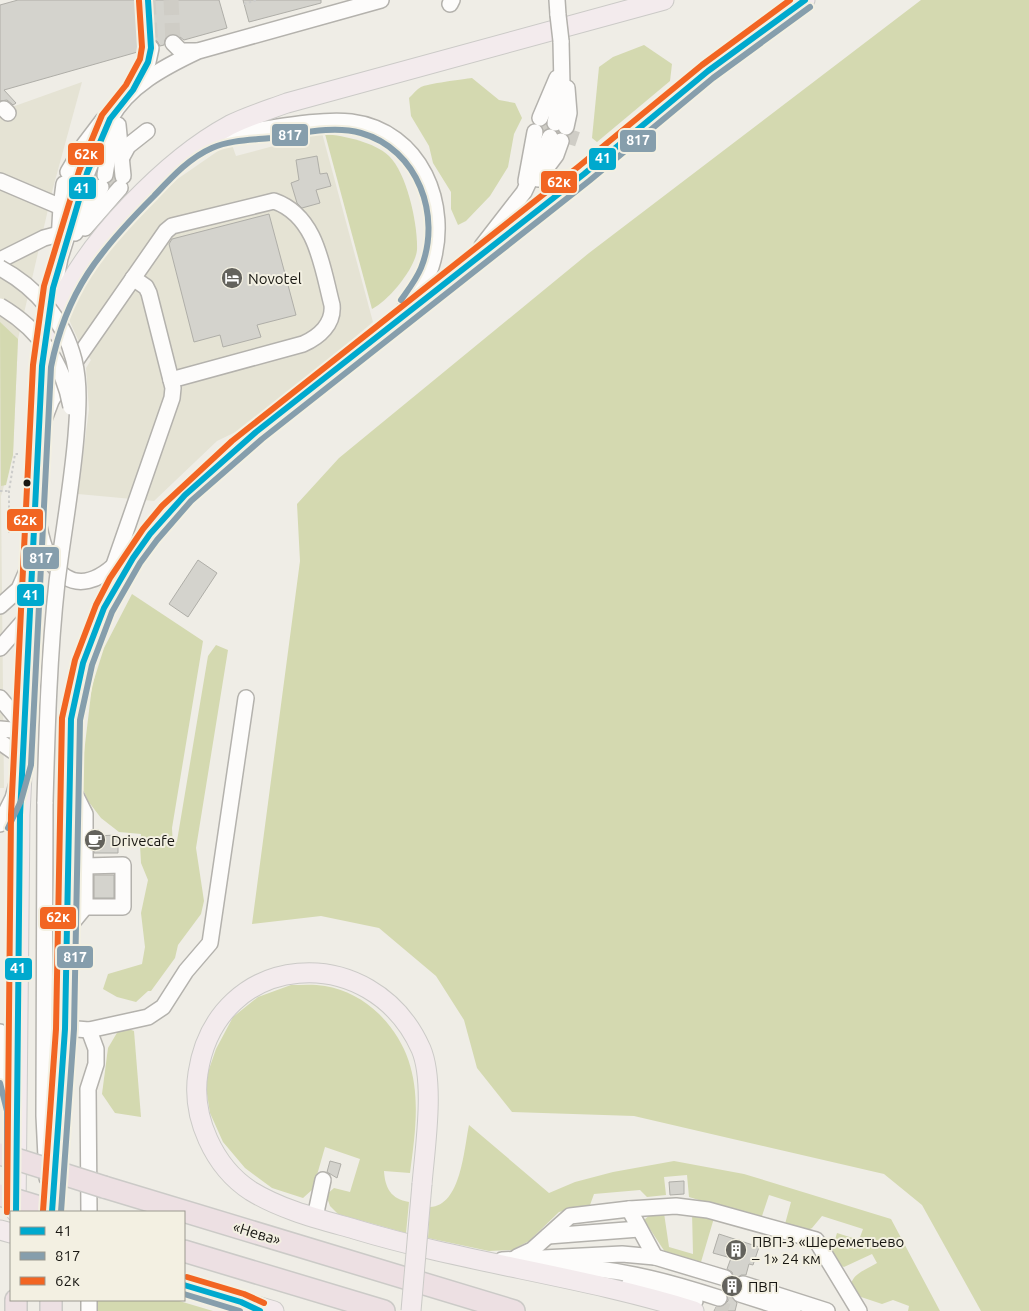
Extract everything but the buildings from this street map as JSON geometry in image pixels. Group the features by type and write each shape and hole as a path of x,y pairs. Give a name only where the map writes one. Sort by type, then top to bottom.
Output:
{"highway":[{"name":"«Нева»","path":"0,1154 183,1211"},
{"path":"0,1195 53,1211"},
{"name":"«Нева»","path":"185,1211 514,1311"},
{"path":"185,1251 384,1311"}],"main road":[{"path":"16,1211 22,765 42,366 57,308 84,261 146,190 202,143 230,125 287,103 664,0"},
{"path":"50,1211 65,1029 68,781 74,696 85,652 125,572 168,513 262,428 726,58 805,0"},
{"path":"412,1311 422,1184 427,1116 427,1078 422,1051 399,1011 360,983 332,974 306,972 273,978 246,991 229,1007 217,1023 203,1050 197,1075 200,1122 226,1169 250,1190 285,1207 403,1244 477,1260 523,1267 629,1292 694,1311"},
{"path":"185,1285 274,1311"},
{"path":"241,1302 260,1311"}],"street":[{"path":"94,180 89,138 133,90 170,64 198,51 381,0"},
{"path":"455,274 503,222 535,178 555,131 562,78 558,8"},
{"path":"173,43 181,51 198,51"},
{"path":"133,90 143,74 151,48"},
{"path":"63,245 82,230 94,180 122,101"},
{"path":"42,366 53,288 63,245 94,180 122,101"},
{"path":"114,120 122,156"},
{"path":"94,180 114,120"},
{"path":"202,143 231,134 337,122 370,127 400,143 419,163 426,174 435,200 437,230 436,250 424,282 398,318"},
{"path":"60,207 122,156 128,146 147,131"},
{"path":"524,192 555,131"},
{"path":"0,181 60,207"},
{"path":"39,436 51,401 72,365 172,226 274,201 282,204 308,226 315,239 333,314 326,328 315,338 171,380"},
{"path":"60,207 63,245"},
{"path":"0,260 44,238 63,245"},
{"path":"0,268 27,286 51,312 68,344 77,380 78,412 53,633 44,802 44,1116 50,1211"},
{"path":"104,611 114,565 172,398 171,380 149,293 146,287 133,278"},
{"path":"0,306 25,323 37,335 60,369 68,390 74,453"},
{"path":"35,505 45,554 59,573 67,578 85,580 104,574 168,513"},
{"path":"0,606 19,589 32,561"},
{"path":"0,648 30,614"},
{"path":"0,698 24,729"},
{"path":"89,1211 88,1089 96,1064 96,1048 83,1030 148,1017 162,1007 186,971 210,943 246,698"},
{"path":"0,729 24,729"},
{"path":"0,742 16,753 22,765 13,798 0,824"},
{"path":"67,929 85,908 84,814 68,781"},
{"path":"85,866 123,865 123,907 85,908"},
{"path":"0,1032 1,1053 16,1110"},
{"path":"315,1217 323,1180"},
{"path":"523,1267 532,1250 570,1216 676,1206 708,1210 816,1240 859,1311"},
{"path":"629,1209 655,1257"},
{"path":"548,1236 639,1229"},
{"path":"622,1254 655,1257 720,1293 646,1286 617,1280 523,1267 622,1254"},
{"path":"576,1280 665,1311"},
{"path":"740,1294 762,1311"},
{"path":"740,1294 793,1311"},
{"path":"740,1294 827,1311"}],"path":[{"path":"244,4 257,0"},
{"path":"9,532 9,491 15,454 18,454"},
{"path":"0,491 9,491"}],"shaded area":[{"path":"82,82 53,188 18,339 13,455 1,496 4,788 0,788 0,93 12,107"},
{"path":"322,133 373,322 250,425 217,441 154,501 78,494 89,409 86,368 91,360 80,344 66,313 92,267 109,246 176,180 231,142 236,156"}],"green space":[{"path":"921,0 1029,0 1029,1311 981,1311 922,1205 884,1174 634,1116 512,1112 477,1068 464,1020 436,976 379,928 321,916 252,924 300,561 297,504 339,458 589,253"},
{"path":"644,45 672,64 670,81 597,142 592,138 599,67 613,57"},
{"path":"472,78 499,100 515,103 522,118 514,134 508,167 490,196 466,221 458,225 451,209 451,192 433,163 429,146 411,116 409,98 424,86"},
{"path":"325,134 359,140 383,151 389,156 401,174 410,200 416,227 417,250 415,258 400,284 386,299 372,309"},
{"path":"0,322 18,339 13,455 6,485 1,486"},
{"path":"132,594 203,641 172,828 173,847 177,841 208,656 216,645 228,650 196,848 204,901 201,914 178,945 175,958 151,991 148,991 136,1002 117,997 103,989 108,974 142,964 145,947 141,913 148,880 141,863 141,834 119,832 101,818 88,801 82,787 83,761 92,686 104,648"},
{"path":"291,985 325,986 354,996 379,1014 394,1032 404,1050 411,1069 416,1109 410,1173 384,1171 390,1192 403,1201 409,1202 406,1233 338,1214 330,1206 326,1195 334,1188 350,1192 360,1159 325,1147 313,1189 303,1198 272,1188 245,1168 223,1142 210,1113 205,1081 216,1049 233,1017 258,997"},
{"path":"121,1026 134,1031 141,1117 115,1113 102,1094 108,1048"},
{"path":"469,1125 549,1193 575,1182 613,1172 674,1161 744,1174 891,1219 940,1311 908,1311 909,1306 893,1300 882,1304 861,1297 851,1288 851,1283 856,1276 877,1263 872,1254 844,1267 838,1264 831,1253 837,1233 859,1240 863,1229 822,1216 812,1228 804,1232 785,1224 791,1202 769,1195 761,1219 689,1197 687,1175 664,1177 666,1195 647,1197 640,1190 594,1194 590,1205 559,1212 529,1241 512,1250 489,1251 428,1238 430,1207 440,1204 455,1187 463,1161"},
{"path":"692,1212 714,1218 701,1262 665,1252 644,1220 651,1214 664,1213 669,1247 693,1254"},
{"path":"94,1301 179,1301 213,1311 94,1311"}],"tunnel":[{"path":"148,0 151,48"},
{"path":"171,0 173,43"},
{"path":"543,135 548,121"},
{"path":"556,139 560,125"},
{"path":"568,144 573,129"},
{"path":"75,185 79,173"},
{"path":"92,186 96,174"},
{"path":"110,187 114,175"},
{"path":"721,1289 740,1294"},
{"path":"716,1307 728,1311"}],"transit line":[{"name":"41","path":"16,1211 20,815 42,366 53,288 87,173 110,119 133,90 148,62 151,48 148,0"},
{"name":"62к","path":"43,1211 56,1029 62,718 75,660 96,605 110,578 143,529 162,506 232,441 578,167 702,65 790,0"},
{"name":"41","path":"52,1211 65,1029 71,719 83,663 104,608 133,558 150,534 185,495 256,432 584,174 708,71 805,0"},
{"name":"62к","path":"7,1212 11,815 33,365 44,286 79,171 102,115 126,85 140,59 142,47 139,1"},
{"name":"817","path":"61,1211 74,1029 80,720 92,665 112,612 140,563 191,501 262,439 589,181 713,78 810,7"},
{"name":"817","path":"8,828 21,801 31,765 51,367 66,316 88,273 102,254 117,235 174,176 196,157 212,148 234,142 316,131 350,131 381,141 411,169 420,187 426,207 428,227 427,248 421,268 401,300"},
{"name":"817","path":"0,1083 7,1111 7,1212"},
{"name":"62к","path":"187,1277 244,1294 264,1303"},
{"name":"41","path":"185,1285 241,1302 260,1311"},
{"name":"817","path":"185,1294 240,1311"}],"place":[{"name":"Novotel","path":"232,278"},
{"name":"Drivecafe","path":"95,840"},
{"name":"ПВП-3 «Шереметьево – 1» 24 км","path":"736,1250"},
{"name":"ПВП","path":"732,1286"}]}
